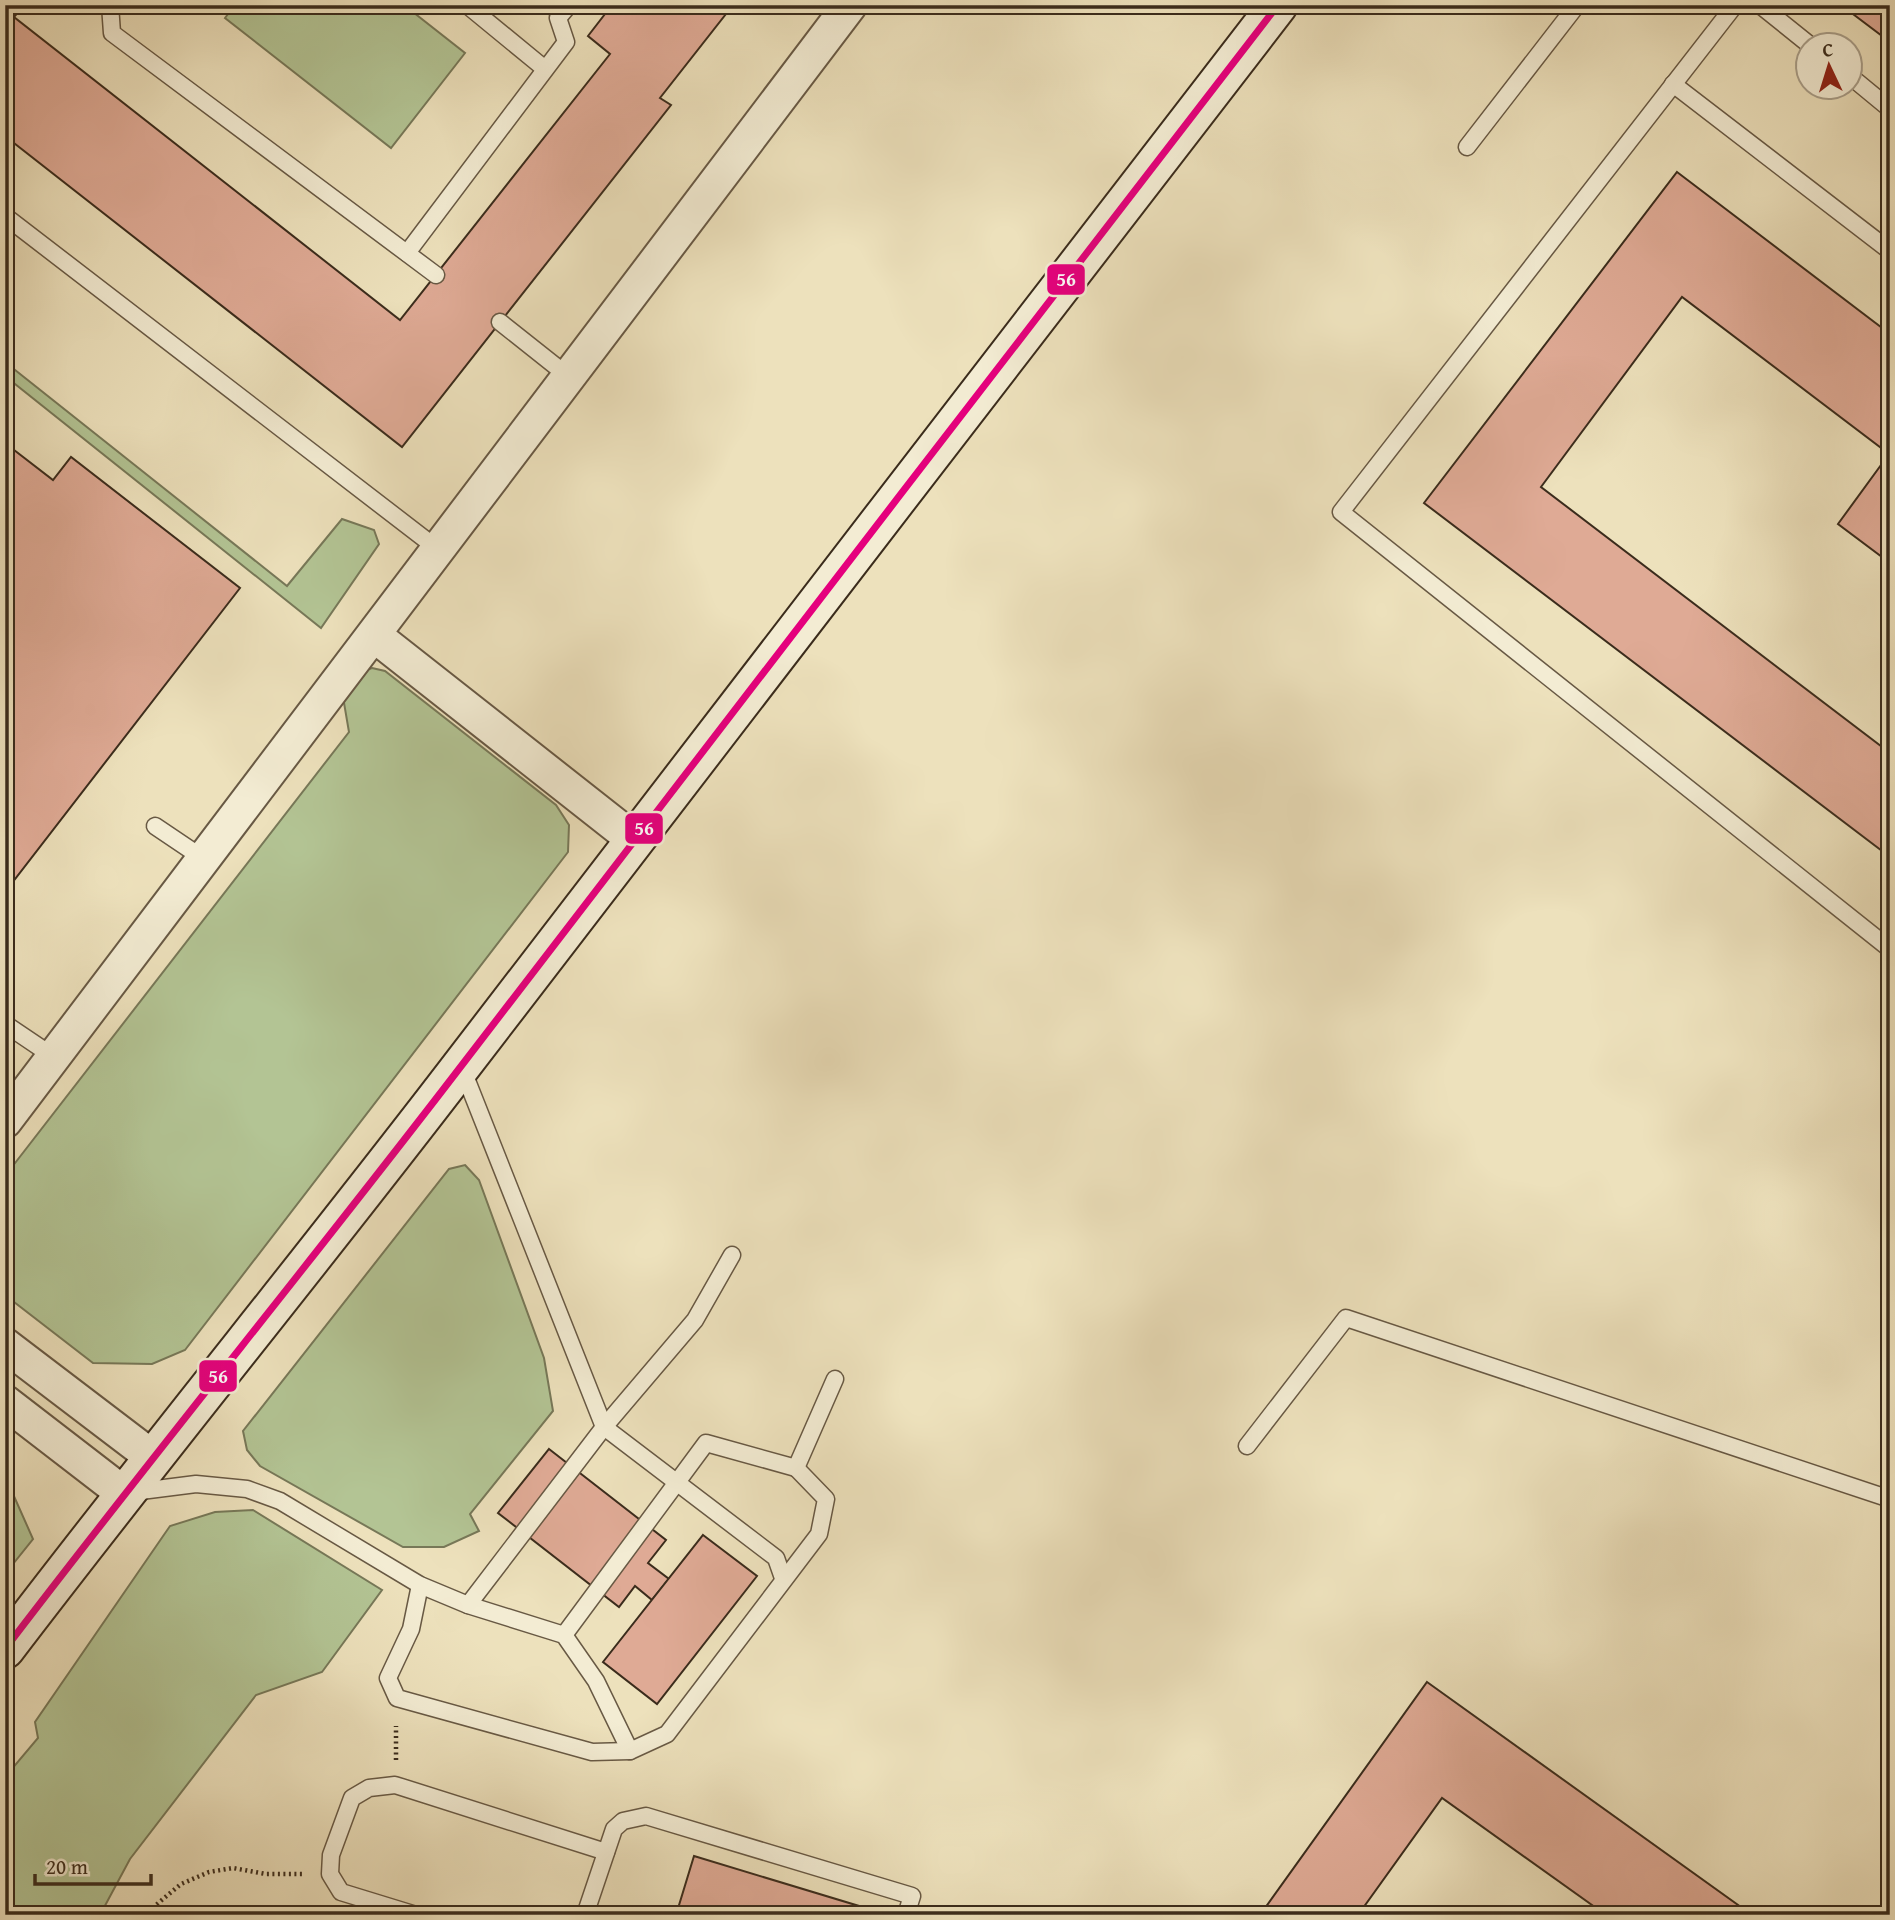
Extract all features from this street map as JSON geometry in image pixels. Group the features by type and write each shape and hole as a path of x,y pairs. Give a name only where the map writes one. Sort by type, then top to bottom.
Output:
{"main road":[{"path":"5,1649 123,1493 461,1066 633,839 1278,5"}],"street":[{"path":"5,1121 850,5"},
{"path":"374,635 633,839"},
{"path":"5,1345 152,1457"},
{"path":"5,1402 123,1493"}],"lane":[{"path":"110,5 113,33 436,275"},
{"path":"467,5 545,69"},
{"path":"407,253 566,42 558,18 569,5"},
{"path":"1467,147 1577,5"},
{"path":"1735,5 1341,512 1890,949"},
{"path":"1760,5 1794,32"},
{"path":"1673,84 1890,251"},
{"path":"1864,87 1890,108"},
{"path":"5,216 439,550"},
{"path":"500,322 568,376"},
{"path":"155,826 204,859"},
{"path":"5,1024 54,1057"},
{"path":"461,1066 604,1427 776,1558 783,1578"},
{"path":"468,1605 604,1427 695,1320 732,1255"},
{"path":"1247,1446 1346,1318 1890,1499"},
{"path":"796,1468 835,1379"},
{"path":"420,1585 411,1629 388,1678 397,1698 592,1752 630,1751 667,1734 819,1534 826,1499 796,1468 706,1443 564,1635"},
{"path":"123,1493 196,1484 247,1489 280,1501 420,1585 468,1605 564,1635 596,1681 630,1751"},
{"path":"416,1915 341,1892 330,1874 331,1856 352,1798 369,1788 395,1785 606,1852"},
{"path":"585,1915 614,1829 623,1821 646,1816 912,1896 906,1915"}],"path":[{"path":"395,1785 397,1698"},
{"path":"144,1915 181,1884 209,1872 233,1868 266,1874 330,1874"}],"green space":[{"path":"235,5 404,5 465,53 391,148 225,18"},
{"path":"5,362 287,586 342,519 374,530 379,544 321,628 5,376"},
{"path":"372,668 385,671 556,805 569,825 568,852 185,1350 152,1364 93,1363 5,1295 5,1176 349,732 343,697 356,674"},
{"path":"465,1165 479,1180 544,1358 553,1411 470,1514 479,1531 444,1547 403,1547 260,1466 247,1450 243,1431 449,1169"},
{"path":"5,1476 33,1539 5,1574"},
{"path":"253,1510 382,1590 322,1672 256,1695 130,1859 100,1915 5,1915 5,1777 38,1738 35,1722 170,1526 215,1512"}],"building":[{"path":"5,5 24,5 14,17 400,320 610,54 588,36 612,5 733,5 660,98 671,105 402,447 5,136"},
{"path":"1841,5 1890,5 1890,42"},
{"path":"1677,172 1890,334 1890,563 1838,524 1889,454 1682,297 1541,487 1890,753 1890,857 1424,503"},
{"path":"5,443 53,480 71,457 240,588 5,892"},
{"path":"549,1449 666,1540 648,1563 669,1579 652,1600 635,1586 619,1607 498,1513"},
{"path":"703,1535 757,1576 657,1704 603,1662"},
{"path":"1427,1682 1752,1915 1606,1915 1442,1798 1358,1915 1260,1915"},
{"path":"694,1856 869,1909 867,1915 676,1915"}],"transit line":[{"name":"56","path":"5,1649 405,1138 1278,5"}]}
